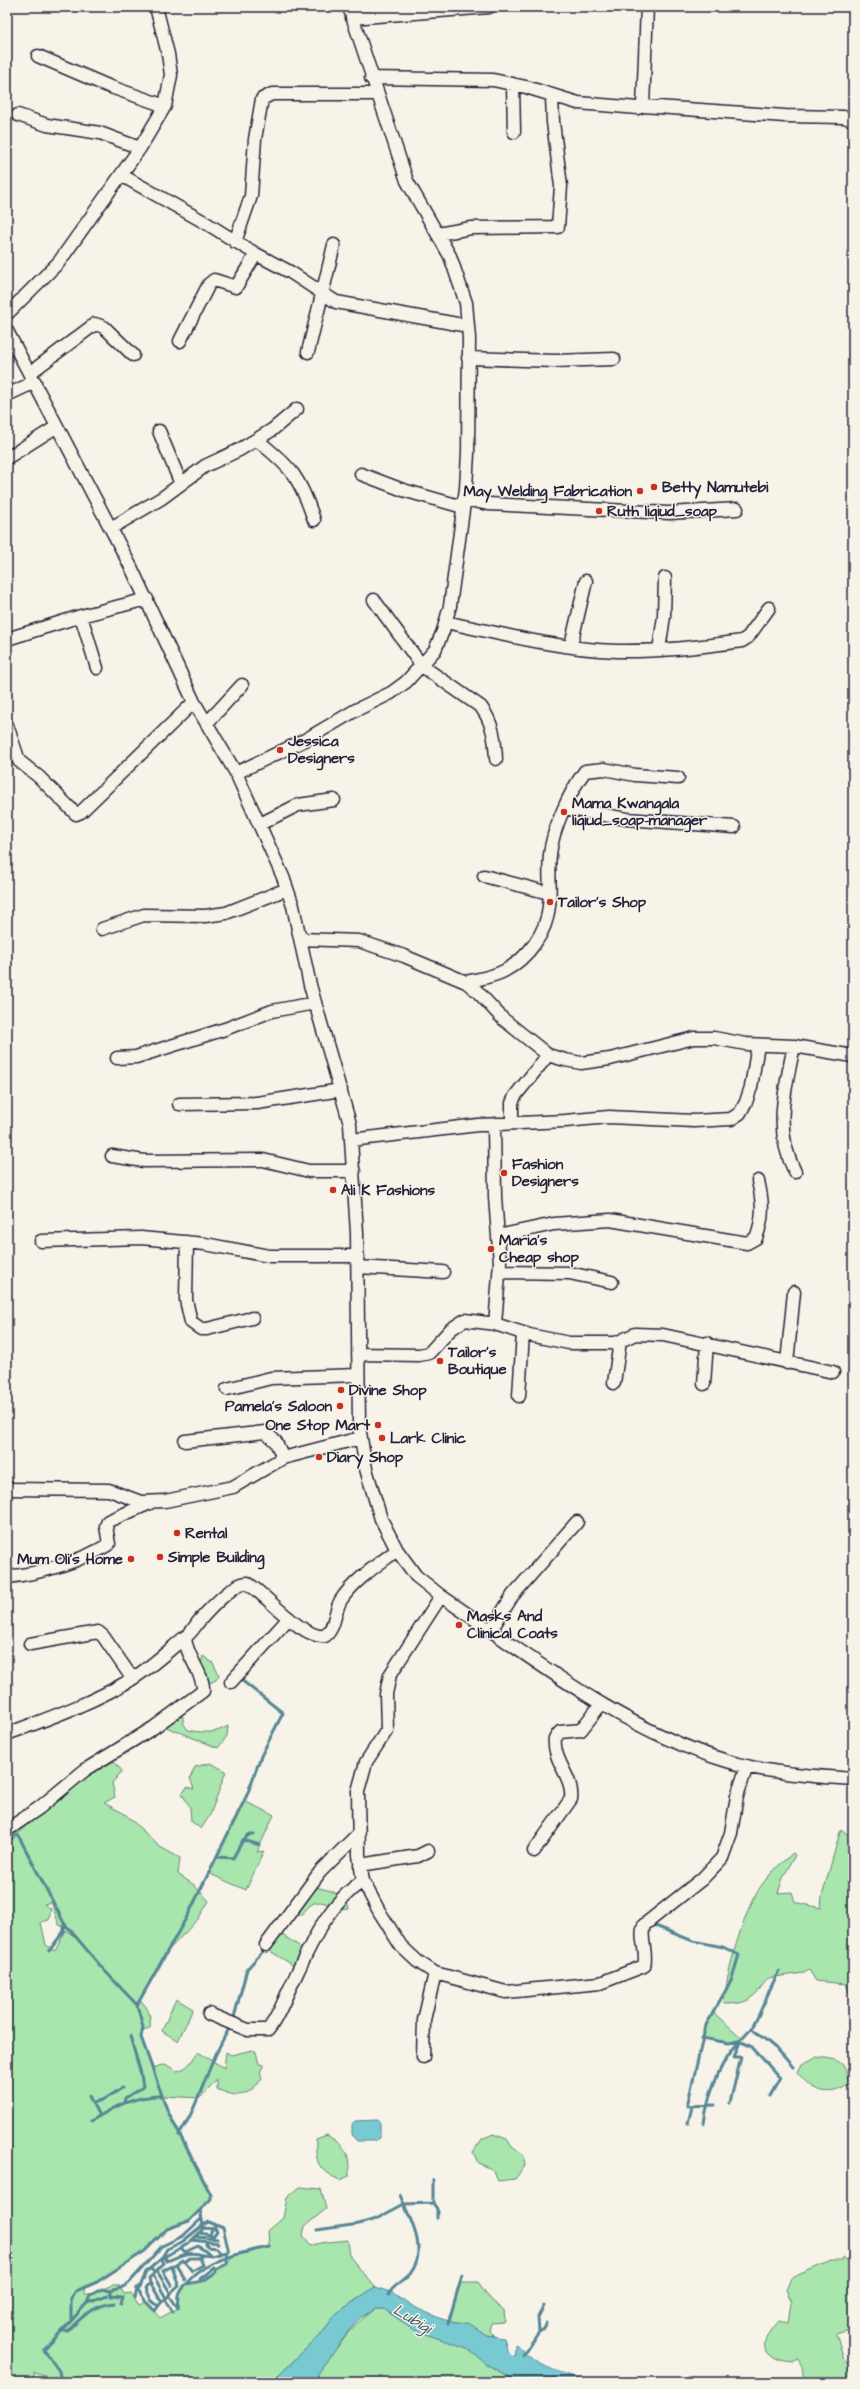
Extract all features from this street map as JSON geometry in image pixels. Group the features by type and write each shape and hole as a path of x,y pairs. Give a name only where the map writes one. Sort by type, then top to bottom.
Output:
{"street":[{"path":"7,314 58,262 122,175 165,106 171,75 168,54 156,7"},
{"path":"236,773 305,740 356,710 391,693 422,666 435,650 446,622 450,606 464,503 468,453 468,326 466,303 460,279 450,256 412,192 371,78 351,13 489,7"},
{"path":"643,106 647,7"},
{"path":"38,56 108,86 165,106"},
{"path":"371,78 493,80 513,84 578,103 606,106 638,108 643,106 786,116 844,117 853,120"},
{"path":"513,84 514,132"},
{"path":"235,242 251,196 255,139 262,98 272,94 377,94"},
{"path":"438,234 471,228 558,227 562,186 554,129 552,96"},
{"path":"18,115 47,125 100,133 140,148"},
{"path":"122,175 206,223 235,242 322,291 336,302 468,326"},
{"path":"308,352 334,245"},
{"path":"180,341 209,284 214,280 236,288 256,254"},
{"path":"7,395 33,378 95,324 104,327 133,355"},
{"path":"7,331 33,378 56,427 111,528 147,599 194,702 236,773 260,824 287,889 314,1003 350,1124 354,1171 358,1261 358,1375 360,1438 372,1494 381,1519 397,1550 416,1576 441,1596 601,1704 668,1739 707,1755 747,1766 853,1780"},
{"path":"468,358 555,361 614,359"},
{"path":"111,528 162,498 205,466 257,440 280,424 297,409"},
{"path":"7,458 56,427"},
{"path":"159,431 181,484"},
{"path":"257,440 277,456 298,479 314,520"},
{"path":"361,474 403,490 464,503 669,513 737,509"},
{"path":"659,650 664,616 666,578"},
{"path":"571,645 586,581"},
{"path":"7,639 81,616 147,599"},
{"path":"374,600 422,666 481,707 492,725 496,759"},
{"path":"446,622 528,640 616,651 659,650 742,641 748,637 769,608"},
{"path":"81,616 96,668"},
{"path":"207,723 242,685"},
{"path":"7,725 19,761 39,777 76,814 81,812 194,702"},
{"path":"466,982 503,972 521,960 532,948 546,924 549,893 550,853 565,808 581,776 589,769 604,769 636,775 678,778"},
{"path":"260,824 298,806 334,800"},
{"path":"565,808 627,819 689,822 734,827"},
{"path":"484,876 549,893"},
{"path":"102,929 144,915 205,916 226,913 287,889"},
{"path":"300,939 359,941 404,956 466,982 476,990 503,1019 548,1055 581,1062 610,1059 694,1038 714,1038 758,1045 794,1046 853,1056"},
{"path":"117,1058 136,1057 225,1029 272,1011 314,1003"},
{"path":"351,1140 494,1124 610,1117 694,1121 731,1119 740,1113 746,1102 751,1087 758,1045"},
{"path":"794,1046 781,1111 790,1162 795,1172"},
{"path":"512,1123 512,1103 515,1096 548,1055"},
{"path":"179,1104 257,1103 341,1090"},
{"path":"494,1124 495,1197 499,1272 495,1324"},
{"path":"112,1156 144,1161 263,1160 309,1171 354,1171"},
{"path":"498,1236 547,1225 610,1220 747,1243 756,1238 762,1218 763,1209 758,1181"},
{"path":"41,1241 141,1238 220,1246 269,1256 358,1261 443,1272"},
{"path":"187,1242 186,1300 191,1322 201,1329 207,1329 252,1318"},
{"path":"499,1272 569,1273 612,1282"},
{"path":"787,1363 794,1292"},
{"path":"358,1354 419,1355 435,1348 451,1329 465,1320 495,1324 523,1333 569,1343 620,1341 630,1335 648,1334 707,1343 787,1363 833,1372"},
{"path":"519,1396 523,1333"},
{"path":"614,1382 620,1341"},
{"path":"704,1384 707,1343"},
{"path":"227,1389 271,1378 293,1375 358,1375"},
{"path":"185,1441 265,1432 276,1442 284,1458"},
{"path":"7,1577 38,1571 99,1550 109,1544 106,1526 108,1521 150,1503 234,1488 284,1458 360,1438"},
{"path":"7,1489 109,1490 134,1500 150,1503"},
{"path":"491,1630 513,1595 577,1522"},
{"path":"7,1734 87,1703 132,1678 185,1637 214,1604 243,1583 250,1585 289,1618 315,1635 325,1636 331,1630 338,1606 346,1594 397,1550"},
{"path":"441,1596 388,1680 386,1694 389,1725 363,1770 358,1791 358,1834 360,1865 363,1881 379,1911 401,1946 417,1961 435,1973 506,1992 600,1984 644,1966 646,1952 642,1937 644,1925 702,1879 722,1858 731,1833 737,1796 747,1766"},
{"path":"231,1682 289,1618"},
{"path":"30,1644 98,1632 103,1636 132,1678"},
{"path":"7,1830 39,1808 85,1770 154,1728 203,1691 202,1683 185,1646 185,1637"},
{"path":"534,1851 571,1799 571,1790 555,1752 555,1738 560,1732 581,1730 601,1704"},
{"path":"266,1945 320,1872 358,1834"},
{"path":"360,1865 418,1856 428,1851"},
{"path":"209,2014 248,2030 268,2030 304,1960 331,1913 346,1895 363,1881"},
{"path":"423,2057 424,2020 435,1973"}],"green space":[{"path":"203,1656 213,1663 219,1675 216,1680 208,1684 199,1670"},
{"path":"183,1716 183,1723 188,1730 208,1732 223,1729 228,1726 227,1736 218,1748 166,1727 173,1720"},
{"path":"114,1761 122,1771 112,1783 115,1797 104,1803 125,1814 160,1847 180,1858 178,1874 194,1885 209,1901 198,1919 164,1955 140,2000 146,2006 150,2016 150,2028 143,2030 141,2037 153,2068 165,2064 177,2071 181,2070 189,2064 198,2052 224,2068 226,2052 231,2055 252,2050 256,2052 259,2064 264,2065 260,2072 262,2079 252,2090 247,2093 237,2095 217,2089 217,2079 200,2098 163,2096 168,2112 208,2187 211,2199 189,2221 167,2229 145,2251 97,2282 84,2288 85,2294 94,2293 110,2286 119,2285 124,2294 131,2293 139,2305 146,2302 160,2318 178,2308 179,2294 186,2284 203,2281 215,2272 215,2270 227,2264 231,2257 269,2247 268,2231 283,2218 287,2198 300,2187 321,2189 326,2209 305,2226 303,2235 310,2246 324,2242 348,2240 350,2257 375,2287 337,2313 320,2335 275,2379 256,2382 95,2382 92,2379 87,2379 85,2382 81,2382 78,2376 75,2378 76,2382 49,2382 49,2377 34,2373 34,2380 7,2382 7,2369 9,2365 7,2362 7,1838 19,1832 79,1779","holes":["51,1902 59,1925 73,1930 77,1939 66,1930 55,1951 46,1945 41,1922 49,1920 51,1909 44,1904"]},
{"path":"210,1763 226,1771 210,1815 201,1829 191,1821 190,1807 182,1794 187,1787 194,1789 190,1778 195,1767"},
{"path":"244,1801 274,1815 257,1852 264,1851 246,1890 208,1873"},
{"path":"841,1829 851,1837 850,1849 853,1855 853,2002 846,1984 816,1981 809,1970 804,1973 768,1978 755,1995 746,2001 733,2004 724,2004 725,1991 736,1943 748,1911 761,1886 776,1868 793,1853 795,1855 783,1878 778,1893 792,1892 795,1902 821,1908 822,1896"},
{"path":"310,1885 334,1892 344,1898 348,1903 349,1909 340,1910 323,1902 318,1902 310,1906 301,1916 299,1914"},
{"path":"278,1932 305,1950 296,1967 265,1948"},
{"path":"176,1999 193,2009 178,2041 162,2031"},
{"path":"714,2013 742,2038 738,2041 728,2043 702,2038 706,2025"},
{"path":"816,2057 836,2060 844,2066 848,2077 848,2085 841,2089 827,2092 814,2088 808,2084 798,2072 802,2064"},
{"path":"493,2134 507,2139 512,2147 524,2156 525,2166 515,2179 498,2181 492,2169 478,2163 473,2152 482,2139"},
{"path":"327,2135 346,2151 348,2156 349,2176 340,2180 322,2169 317,2160 316,2139"},
{"path":"843,2258 850,2264 853,2264 853,2273 848,2284 853,2288 853,2329 836,2334 844,2359 853,2366 853,2375 849,2381 804,2382 802,2366 798,2359 792,2363 773,2358 765,2349 765,2343 771,2329 778,2321 789,2323 792,2302 786,2290 791,2278 831,2261 842,2261"},
{"path":"461,2282 478,2282 491,2300 504,2310 505,2322 491,2323 489,2331 494,2336 486,2335 468,2323 449,2321"},
{"path":"377,2309 384,2309 400,2320 467,2348 486,2364 515,2380 540,2382 313,2382 348,2332 366,2316"}],"water":[{"path":"378,2120 380,2123 380,2138 375,2141 357,2141 352,2136 352,2124 355,2121"},
{"path":"375,2287 393,2293 414,2307 439,2318 455,2323 468,2322 486,2335 504,2338 511,2366 514,2368 515,2345 532,2359 555,2371 572,2377 598,2382 515,2380 486,2364 467,2348 416,2331 384,2309 377,2309 360,2318 350,2329 313,2382 256,2382 275,2379 320,2335 337,2313"}],"waterway":[{"path":"137,2005 189,1913 247,1795 261,1756 283,1713 240,1679"},
{"path":"243,1840 250,1834 254,1834"},
{"path":"7,1840 18,1835 64,1923 64,1931 49,1951"},
{"path":"217,1857 233,1858 243,1840 260,1845"},
{"path":"61,2382 59,2371 44,2350 71,2321 71,2298 76,2291 97,2282 145,2251 167,2229 189,2221 211,2199 211,2195 168,2112 141,2037 143,2027 137,2005 104,1970 64,1923"},
{"path":"653,1925 693,1941 723,1947 739,1955 731,1981 706,2025 687,2106 715,2105"},
{"path":"233,2021 247,1969 265,1949"},
{"path":"704,2123 710,2094 717,2075 727,2057 753,2026 779,1971"},
{"path":"751,2028 779,2051 793,2067"},
{"path":"179,2135 187,2122 215,2055 229,2029"},
{"path":"124,2103 125,2098 143,2087 141,2074 130,2036"},
{"path":"702,2038 729,2043 739,2041 751,2046 780,2078 770,2096"},
{"path":"730,2103 741,2057 734,2057 740,2042"},
{"path":"92,2103 105,2099 122,2088"},
{"path":"89,2096 99,2116"},
{"path":"91,2121 125,2103 153,2096 163,2096"},
{"path":"688,2123 692,2107"},
{"path":"433,2180 433,2203"},
{"path":"388,2295 392,2289 410,2274 418,2255 416,2234 400,2195"},
{"path":"317,2230 359,2224 376,2219 404,2204 433,2203 437,2209 437,2218"},
{"path":"200,2210 203,2225 209,2222 223,2228 229,2252"},
{"path":"109,2291 121,2288 129,2283 162,2246 183,2236 201,2219"},
{"path":"172,2267 179,2286 160,2304 155,2311 146,2302 137,2288 140,2287 146,2272 161,2259 167,2249 182,2242 203,2225 204,2228 215,2229 215,2224"},
{"path":"162,2258 188,2244 204,2228"},
{"path":"212,2229 210,2235 213,2237 217,2232 215,2229"},
{"path":"200,2233 210,2235"},
{"path":"197,2237 217,2239"},
{"path":"192,2240 218,2243"},
{"path":"206,2244 207,2247 217,2248 221,2254"},
{"path":"181,2248 185,2252 198,2246 212,2256 227,2252 227,2264 215,2270"},
{"path":"178,2308 180,2293 187,2282 207,2266 244,2252 269,2247"},
{"path":"165,2257 167,2261 193,2253 202,2255"},
{"path":"185,2262 190,2258 200,2258 202,2255 212,2256"},
{"path":"172,2286 163,2271 183,2260 192,2271 203,2265 200,2258"},
{"path":"156,2272 164,2264 161,2259"},
{"path":"176,2264 185,2279"},
{"path":"186,2284 203,2281 216,2272 214,2268 200,2279"},
{"path":"151,2269 155,2273 149,2278 150,2283 146,2288 151,2300 158,2306"},
{"path":"157,2271 171,2294"},
{"path":"153,2275 166,2298"},
{"path":"448,2324 462,2275"},
{"path":"150,2283 162,2302"},
{"path":"135,2297 137,2288"},
{"path":"71,2321 87,2303 90,2295 102,2289 109,2291 111,2296 123,2297 121,2303"},
{"path":"169,2295 178,2308"},
{"path":"87,2303 107,2296"},
{"path":"165,2299 173,2312"},
{"path":"63,2331 68,2331 89,2312 101,2306 114,2303"},
{"path":"523,2355 539,2332 538,2317 544,2306"},
{"path":"539,2332 544,2329 547,2323"},
{"name":"Lubigi","path":"489,2355 521,2369 561,2382"}],"place":[{"name":"Betty Namutebi","path":"654,487"},
{"name":"May Welding Fabrication","path":"640,491"},
{"name":"Ruth liqiud_soap","path":"599,511"},
{"name":"Jessica Designers","path":"280,750"},
{"name":"Mama Kwangala liqiud_soap-manager","path":"564,812"},
{"name":"Tailor's Shop","path":"550,902"},
{"name":"Fashion Designers","path":"504,1173"},
{"name":"Ali K Fashions","path":"333,1190"},
{"name":"Maria's Cheap shop","path":"491,1249"},
{"name":"Tailor's Boutique","path":"440,1361"},
{"name":"Divine Shop","path":"341,1390"},
{"name":"Pamela's Saloon","path":"340,1406"},
{"name":"One Stop Mart","path":"378,1425"},
{"name":"Lark Clinic","path":"382,1438"},
{"name":"Diary Shop","path":"319,1457"},
{"name":"Rental","path":"177,1533"},
{"name":"Simple Building","path":"160,1557"},
{"name":"Mum Oli's Home","path":"131,1559"},
{"name":"Masks And Clinical Coats","path":"459,1625"}]}
